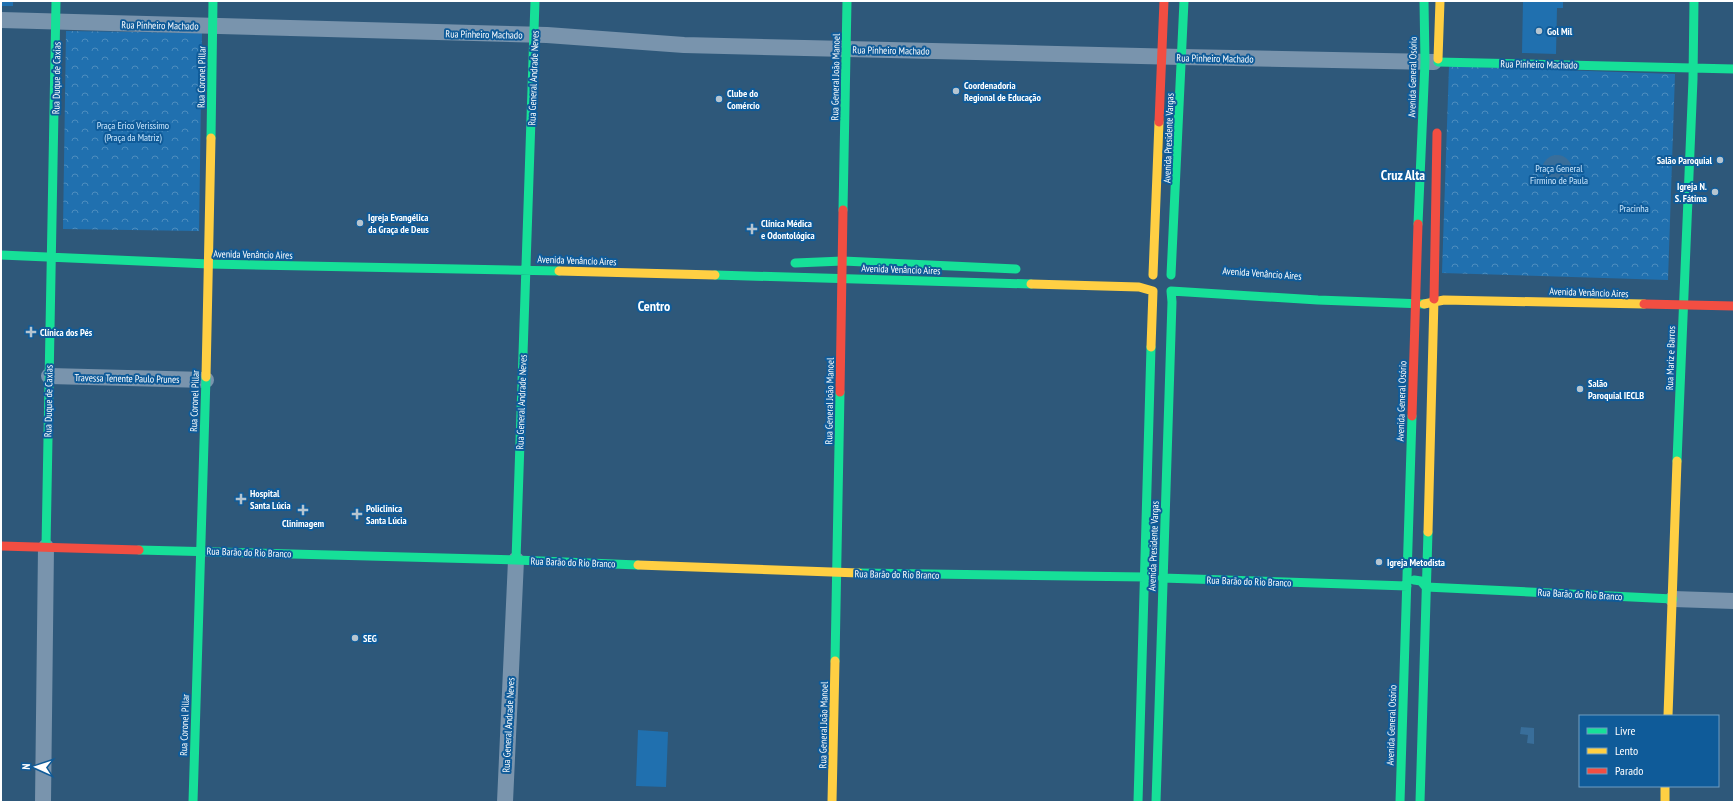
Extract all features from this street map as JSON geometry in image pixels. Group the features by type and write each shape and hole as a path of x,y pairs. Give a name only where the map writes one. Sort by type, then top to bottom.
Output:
{"main road":[{"name":"Rua Duque de Caxias","path":"46,547 56,1"},
{"name":"Rua Coronel Pillar","path":"193,802 210,251 213,1"},
{"name":"Rua General Andrade Neves","path":"516,560 535,1"},
{"name":"Rua General João Manoel","path":"832,802 847,1"},
{"name":"Avenida Presidente Vargas","path":"1149,275 1164,1"},
{"name":"Avenida Presidente Vargas","path":"1174,276 1184,1"},
{"name":"Avenida General Osório","path":"1424,1 1434,65"},
{"name":"Avenida General Osório","path":"1400,802 1415,304 1412,291 1440,1"},
{"name":"Rua Mariz e Barros","path":"1668,715 1693,68 1694,1"},
{"name":"Rua Pinheiro Machado","path":"1434,65 1734,69"},
{"path":"1420,802 1434,303 1433,291 1437,125"},
{"name":"Avenida Venâncio Aires","path":"1,255 209,264 729,272 785,270 843,261 1028,269"},
{"path":"896,263 896,280"},
{"name":"Avenida Venâncio Aires","path":"785,270 841,278 1139,287 1153,291"},
{"path":"1167,272 1174,276 1171,291 1156,294 1153,291 1150,285 1149,275 1167,272"},
{"path":"1318,300 1319,288"},
{"name":"Avenida Presidente Vargas","path":"1138,802 1153,291"},
{"name":"Avenida Presidente Vargas","path":"1156,802 1171,291"},
{"name":"Avenida Venâncio Aires","path":"1171,291 1415,304 1434,303 1444,300 1734,306"},
{"path":"1412,291 1433,291 1444,300"},
{"name":"Rua Barão do Rio Branco","path":"1,546 200,550 516,560 837,573 1145,577 1147,582 1156,586 1161,583 1162,578 1407,586 1410,593 1417,595 1426,587 1673,599"},
{"path":"1664,802 1665,787"}],"street":[{"name":"Rua Pinheiro Machado","path":"1,20 534,35 684,45 1182,57 1434,65"},
{"name":"Travessa Tenente Paulo Prunes","path":"49,376 206,380"},
{"name":"Rua Duque de Caxias","path":"43,802 46,547"},
{"name":"Rua General Andrade Neves","path":"505,802 516,560"},
{"name":"Rua Barão do Rio Branco","path":"1673,599 1734,601"}],"green space":[{"path":"1,1 13,1 13,6 1,6"},
{"name":"Gol Mil","path":"1523,1 1563,1 1563,8 1557,8 1556,54 1522,53"},
{"name":"Praça Erico Verissimo (Praça da Matriz)","path":"66,31 202,33 199,231 63,229"},
{"name":"Praça General Firmino de Paula","path":"1449,66 1675,74 1668,280 1442,273"},
{"path":"638,730 668,732 666,787 636,786"}],"shaded area":[{"path":"1557,155 1563,156 1571,164 1571,176 1563,184 1557,185 1551,184 1543,176 1542,170 1543,164 1551,156"},
{"path":"1521,727 1534,728 1534,744 1527,743 1528,735 1520,734"}],"traffic: fast":[{"path":"46,547 56,1"},
{"path":"211,138 213,1"},
{"path":"516,560 535,1"},
{"path":"843,210 847,1"},
{"path":"1171,275 1184,1"},
{"path":"1418,224 1425,62 1424,1"},
{"path":"1677,461 1693,79 1694,1"},
{"path":"1438,62 1734,69"},
{"path":"1,255 209,264 559,271"},
{"path":"795,263 843,261 1016,269"},
{"path":"715,275 1031,284"},
{"path":"1171,291 1318,300 1424,304"},
{"path":"1156,802 1172,302 1171,291"},
{"path":"1138,802 1151,347"},
{"path":"193,802 206,377"},
{"path":"835,661 840,392"},
{"path":"1400,802 1412,416"},
{"path":"1420,802 1428,532"},
{"path":"139,550 516,560 638,565"},
{"path":"859,573 1145,577"},
{"path":"1162,578 1407,586"},
{"path":"1414,580 1421,581 1426,587 1673,599"}],"traffic: slow":[{"path":"1438,59 1440,1"},
{"path":"1153,275 1159,122"},
{"path":"206,377 211,138"},
{"path":"559,271 715,275"},
{"path":"1031,284 1139,287 1153,291"},
{"path":"1151,347 1153,291"},
{"path":"1428,532 1434,299"},
{"path":"1424,304 1444,300 1644,304"},
{"path":"1668,715 1677,461"},
{"path":"638,565 859,573"},
{"path":"832,802 835,661"},
{"path":"1665,787 1665,802"}],"traffic: jam":[{"path":"1159,122 1164,1"},
{"path":"1434,299 1437,133"},
{"path":"840,392 843,210"},
{"path":"1412,416 1418,224"},
{"path":"1644,304 1734,306"},
{"path":"1,546 139,550"}],"place":[{"name":"Gol Mil","path":"1539,31"},
{"name":"Coordenadoria Regional de Educação","path":"956,91"},
{"name":"Clube do Comércio","path":"719,99"},
{"name":"Salão Paroquial","path":"1720,160"},
{"name":"Igreja N. S. Fátima","path":"1715,192"},
{"name":"Igreja Evangélica da Graça de Deus","path":"360,223"},
{"name":"Clínica Médica e Odontológica","path":"752,229"},
{"name":"Clínica dos Pés","path":"31,332"},
{"name":"Salão Paroquial IECLB","path":"1580,389"},
{"name":"Hospital Santa Lúcia","path":"241,499"},
{"name":"Clinimagem","path":"303,510"},
{"name":"Policlinica Santa Lúcia","path":"357,514"},
{"name":"Igreja Metodista","path":"1379,562"},
{"name":"SEG","path":"355,638"}],"district":[{"name":"Cruz Alta","path":"1403,175"},
{"name":"Centro","path":"654,306"}],"park label":[{"name":"Pracinha","path":"1634,208"}]}
